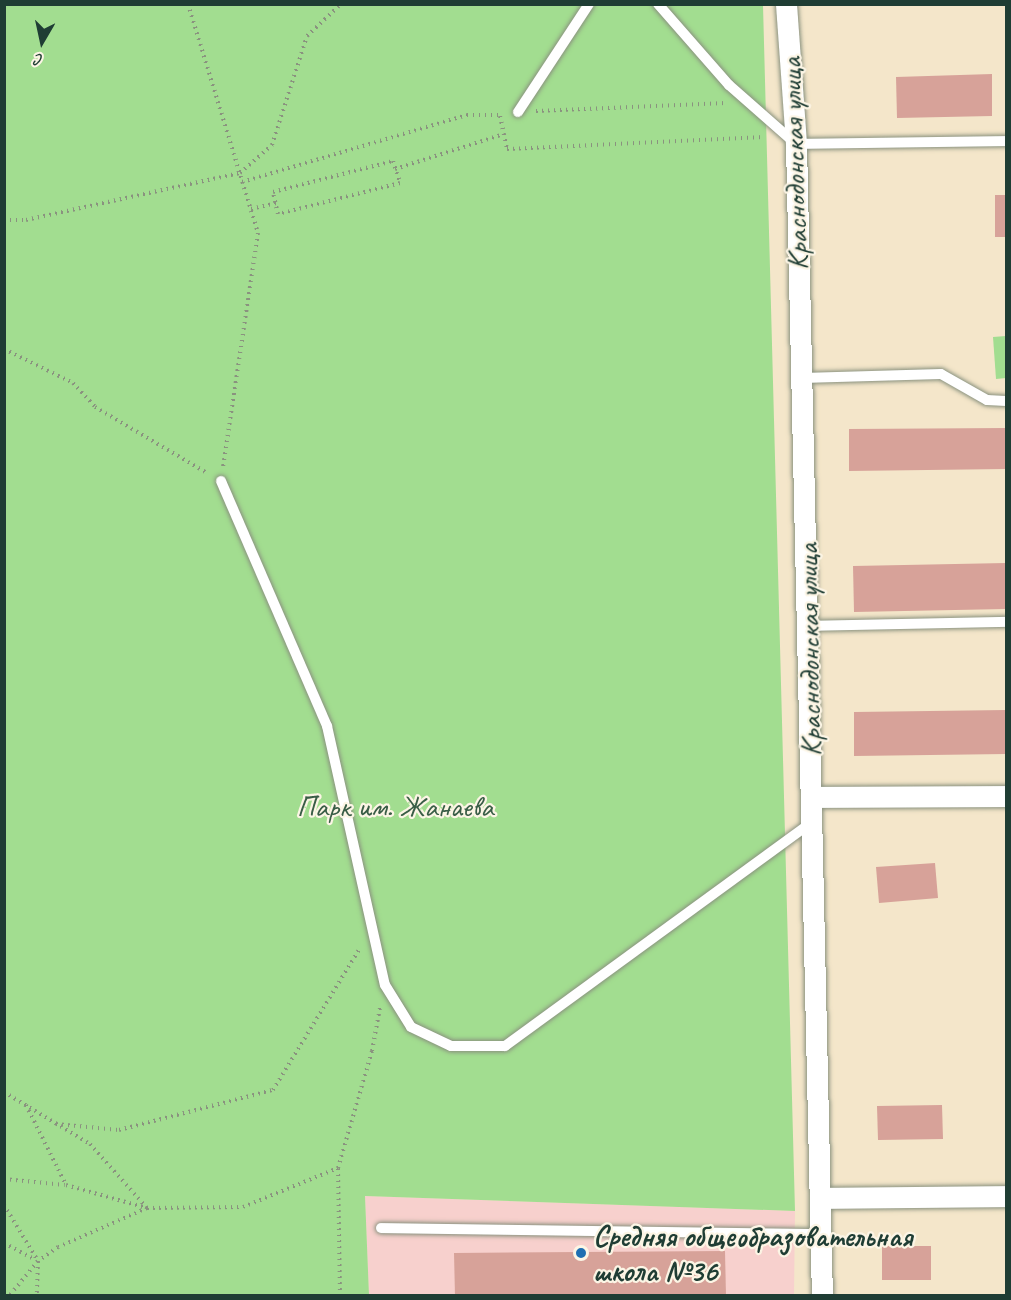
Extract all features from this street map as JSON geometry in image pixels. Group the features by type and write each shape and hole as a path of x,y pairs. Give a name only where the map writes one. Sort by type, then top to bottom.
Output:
{"street":[{"name":"Краснодонская улица","path":"786,4 802,378 822,1198 822,1296"},
{"path":"812,797 1006,796"},
{"path":"822,1198 1006,1196"}],"lane":[{"path":"518,112 589,4"},
{"path":"658,4 749,102 791,140 1006,141"},
{"path":"802,378 941,374 987,400 1006,400"},
{"path":"221,482 327,726 385,984 411,1027 451,1046 505,1046 813,821"},
{"path":"808,626 1006,622"},
{"path":"381,1228 822,1234"}],"path":[{"path":"4,349 73,383 95,407 221,482 258,233 188,4"},
{"path":"4,220 26,220 240,173 272,145 307,36 341,4"},
{"path":"242,182 467,115 749,102"},
{"path":"500,114 507,149 791,140"},
{"path":"395,169 504,134"},
{"path":"393,161 400,183 278,214 276,203 273,192 393,161"},
{"path":"251,209 276,203"},
{"path":"56,1124 118,1131 273,1090 372,926"},
{"path":"340,1296 338,1168 372,1051 385,984"},
{"path":"4,1092 90,1144 147,1208"},
{"path":"26,1105 66,1185"},
{"path":"4,1179 66,1185 147,1208 243,1207 338,1168"},
{"path":"4,1205 38,1261 37,1296"},
{"path":"9,1296 38,1261 58,1247 147,1208"},
{"path":"4,1243 38,1261"}],"shaded area":[{"name":"Средняя общеобразовательная школа №36","path":"365,1196 795,1211 794,1295 369,1295"}],"green space":[{"name":"Парк им. Жанаева","path":"4,5 763,5 795,1211 365,1196 369,1295 5,1295"},
{"path":"1006,336 1006,378 996,379 993,337"}],"building":[{"path":"992,74 992,116 897,118 896,77"},
{"path":"995,195 1006,195 1006,237 995,237"},
{"path":"1006,428 1006,469 849,471 849,429"},
{"path":"1006,563 1006,609 854,612 853,566"},
{"path":"1006,710 1006,754 854,756 854,712"},
{"path":"935,863 938,898 879,903 876,867"},
{"path":"942,1105 943,1139 878,1140 877,1106"},
{"path":"882,1246 931,1246 931,1280 882,1280"},
{"path":"725,1251 726,1296 455,1296 454,1253"}],"place":[{"name":"Средняя общеобразовательная школа №36","path":"581,1253"}]}
